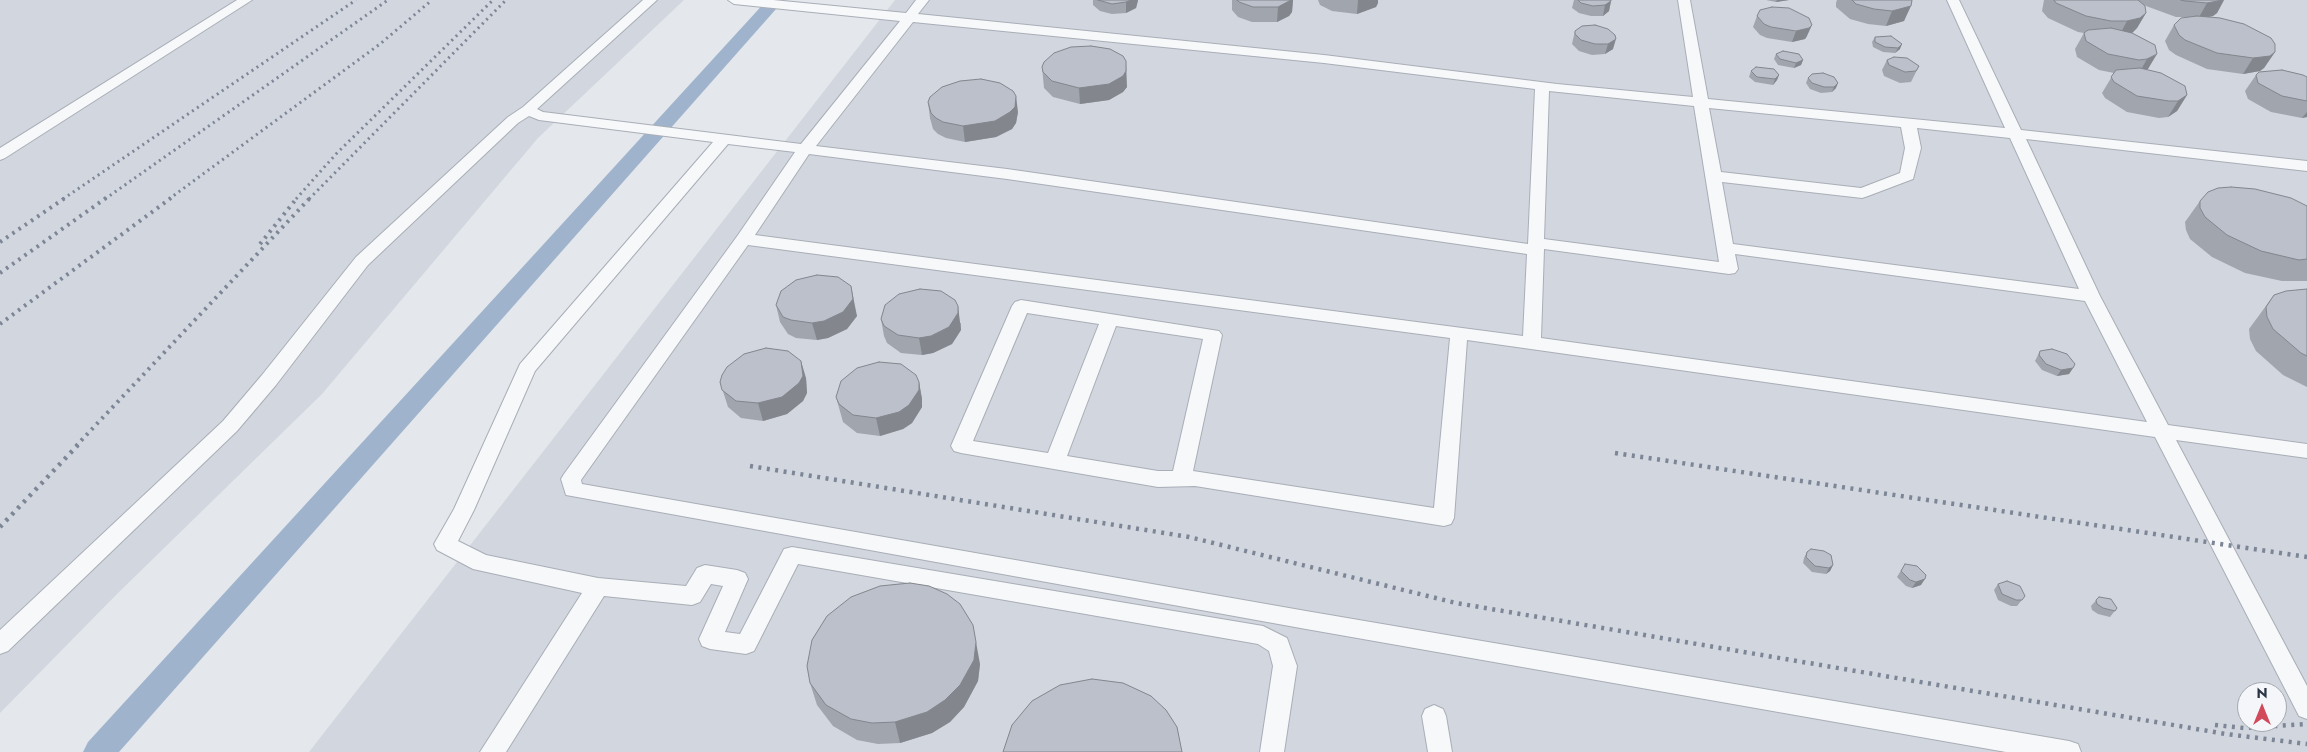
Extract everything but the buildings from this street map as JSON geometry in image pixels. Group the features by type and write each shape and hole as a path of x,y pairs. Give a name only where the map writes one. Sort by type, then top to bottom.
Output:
{"street":[{"path":"0,156 246,0"},
{"path":"0,644 230,426 269,380 362,261 513,120 528,110 651,0"},
{"path":"734,0 910,16 1324,59 1542,86 2016,134 2307,166"},
{"path":"923,0 806,148 744,239 571,478 574,490 1306,620 2069,752"},
{"path":"528,110 539,116 806,148 1536,246 1729,269 1684,0"},
{"path":"1953,0 2091,296 2307,709"},
{"path":"1532,343 1542,86"},
{"path":"1714,176 1862,192 1907,176 1913,148 1908,123"},
{"path":"724,139 527,368 464,510 445,544 481,563 598,587 692,596 705,574 737,579 710,639 746,644 792,555 1262,635 1279,645 1285,666 1272,752"},
{"path":"744,239 1459,333 2307,451"},
{"path":"1726,248 2091,296"},
{"path":"1182,478 1213,335 1021,306 961,446 1158,480 1195,478 1444,518 1459,333"},
{"path":"1055,462 1109,320"},
{"path":"492,752 598,587"},
{"path":"1434,716 1440,752"}],"shaded area":[{"path":"0,0 684,0 538,138 322,394 116,595 0,713"},
{"path":"895,0 2307,0 2307,752 309,752"}],"waterway":[{"path":"99,752 776,0"}],"railway":[{"path":"63,199 356,0"},
{"path":"105,199 388,0"},
{"path":"169,199 380,44 432,0"},
{"path":"296,199 336,154 493,0"},
{"path":"309,199 506,0"},
{"path":"0,242 65,198"},
{"path":"0,273 106,198"},
{"path":"0,324 171,198"},
{"path":"260,244 297,198"},
{"path":"76,446 310,198"},
{"path":"0,527 78,445"},
{"path":"1615,453 2307,557"},
{"path":"750,466 1189,537 1456,603 2226,734 2307,744"},
{"path":"2215,725 2244,728 2307,724"}]}
